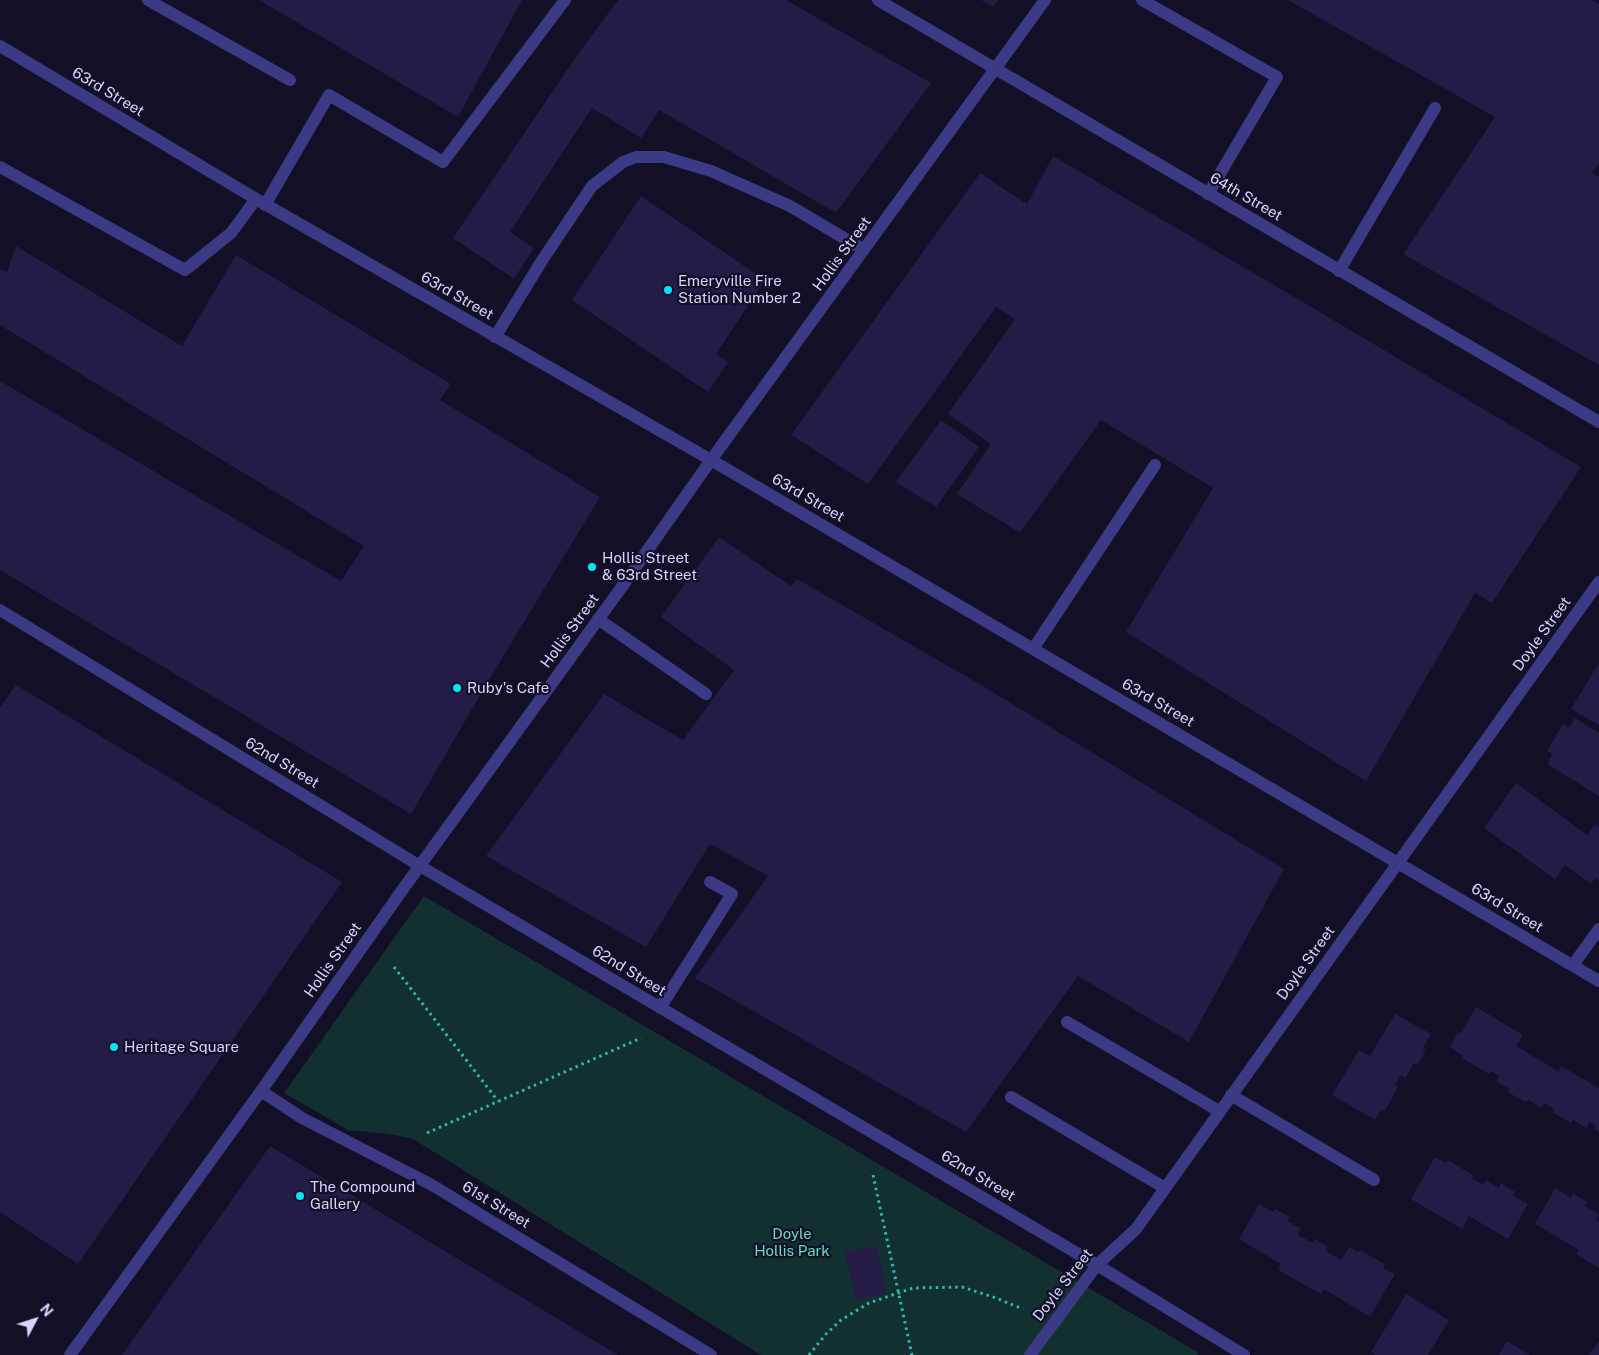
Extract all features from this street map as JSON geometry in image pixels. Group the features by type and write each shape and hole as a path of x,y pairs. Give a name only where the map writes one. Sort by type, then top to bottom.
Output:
{"street":[{"path":"148,0 290,80"},
{"path":"0,167 186,270 231,233 260,202 329,95 444,162 564,0"},
{"name":"64th Street","path":"878,0 1599,422"},
{"name":"Hollis Street","path":"70,1355 711,460 1045,0"},
{"path":"1142,0 1277,77 1208,194"},
{"name":"63rd Street","path":"0,46 260,202 711,460 1599,981"},
{"path":"1339,271 1435,108"},
{"path":"494,337 542,258 592,186 624,162 636,157 664,157 711,171 790,206 864,250"},
{"path":"1033,649 1155,465"},
{"name":"Doyle Street","path":"1030,1355 1097,1265 1136,1229 1599,582"},
{"name":"62nd Street","path":"2,616 420,866 1097,1265 1244,1355"},
{"path":"598,619 706,694"},
{"path":"660,1008 732,894 710,882"},
{"path":"1573,966 1599,929"},
{"path":"1066,1022 1219,1111"},
{"name":"61st Street","path":"260,1091 302,1118 432,1185 711,1355"},
{"path":"1231,1095 1374,1180"},
{"path":"1011,1097 1165,1188"}],"path":[{"path":"394,967 498,1101"},
{"path":"427,1132 641,1038"},
{"path":"873,1175 912,1355"},
{"path":"809,1355 826,1334 841,1320 870,1302 913,1288 962,1286 1023,1309"}],"green space":[{"name":"Doyle Hollis Park","path":"424,896 1199,1353 1197,1355 761,1355 413,1139 389,1134 348,1130 284,1093"}],"building":[{"path":"259,0 522,0 458,117"},
{"path":"618,0 786,0 931,83 836,213 659,110 641,138 592,108 510,232 534,248 514,279 453,238 576,57"},
{"path":"981,0 998,0 994,7"},
{"path":"1288,0 1592,0 1599,4 1599,163 1592,173 1599,177 1599,365 1403,254 1495,117"},
{"path":"1053,156 1581,467 1492,603 1475,593 1366,781 1126,632 1213,488 1101,420 1020,533 957,494 991,444 948,414 1015,319 996,307 868,484 791,435 980,173 1027,204"},
{"name":"Emeryville Fire Station Number 2","path":"641,196 765,280 716,354 728,362 708,392 572,300"},
{"path":"16,246 182,346 236,255 451,384 440,400 600,497 493,673 411,814 0,570 0,381 341,581 364,546 0,325 0,269 7,272"},
{"path":"941,420 979,447 936,507 896,482"},
{"path":"719,537 791,586 797,579 976,682 1284,869 1189,1042 1078,976 966,1132 695,978 768,876 710,844 646,947 486,856 604,694 683,740 734,670 661,617"},
{"path":"1599,663 1599,725 1571,709"},
{"name":"Heritage Square","path":"16,685 342,882 78,1264 0,1212 0,707"},
{"path":"1575,718 1599,733 1599,796 1547,764 1552,754 1547,751 1563,724 1569,728"},
{"path":"1516,783 1587,835 1595,824 1599,827 1599,881 1595,878 1591,884 1565,865 1555,879 1484,828"},
{"path":"1476,1007 1523,1035 1516,1046 1558,1071 1561,1066 1599,1088 1599,1132 1594,1129 1596,1126 1590,1122 1586,1128 1573,1120 1571,1123 1552,1112 1554,1109 1544,1103 1542,1108 1507,1092 1509,1089 1496,1081 1499,1076 1491,1071 1489,1074 1462,1058 1463,1056 1450,1047 1458,1032 1461,1033"},
{"path":"1395,1014 1431,1034 1423,1048 1426,1050 1418,1064 1414,1063 1406,1078 1401,1075 1395,1085 1398,1087 1384,1112 1381,1110 1375,1120 1332,1095 1359,1050 1370,1056"},
{"path":"270,1146 618,1355 122,1355"},
{"path":"1435,1157 1446,1163 1448,1160 1473,1175 1472,1178 1483,1185 1486,1180 1499,1188 1501,1183 1515,1192 1513,1196 1528,1204 1508,1239 1469,1216 1462,1229 1411,1199"},
{"path":"1555,1188 1571,1198 1573,1193 1587,1202 1585,1206 1599,1214 1596,1220 1599,1222 1599,1268 1576,1254 1579,1250 1535,1224"},
{"path":"1259,1204 1273,1212 1276,1209 1290,1217 1288,1221 1301,1229 1298,1235 1313,1243 1315,1239 1328,1247 1326,1251 1341,1260 1349,1247 1358,1252 1360,1250 1385,1264 1383,1268 1395,1274 1370,1317 1324,1289 1321,1294 1278,1270 1281,1264 1239,1239"},
{"path":"877,1246 886,1293 856,1300 845,1252"},
{"path":"1406,1294 1449,1320 1428,1355 1376,1355 1371,1352"},
{"path":"1507,1341 1530,1355 1499,1355"},
{"path":"1599,1341 1599,1355 1589,1355"}],"place":[{"name":"Emeryville Fire Station Number 2","path":"668,290"},
{"name":"Hollis Street & 63rd Street","path":"592,567"},
{"name":"Ruby's Cafe","path":"457,688"},
{"name":"Heritage Square","path":"114,1047"},
{"name":"The Compound Gallery","path":"300,1196"}]}
